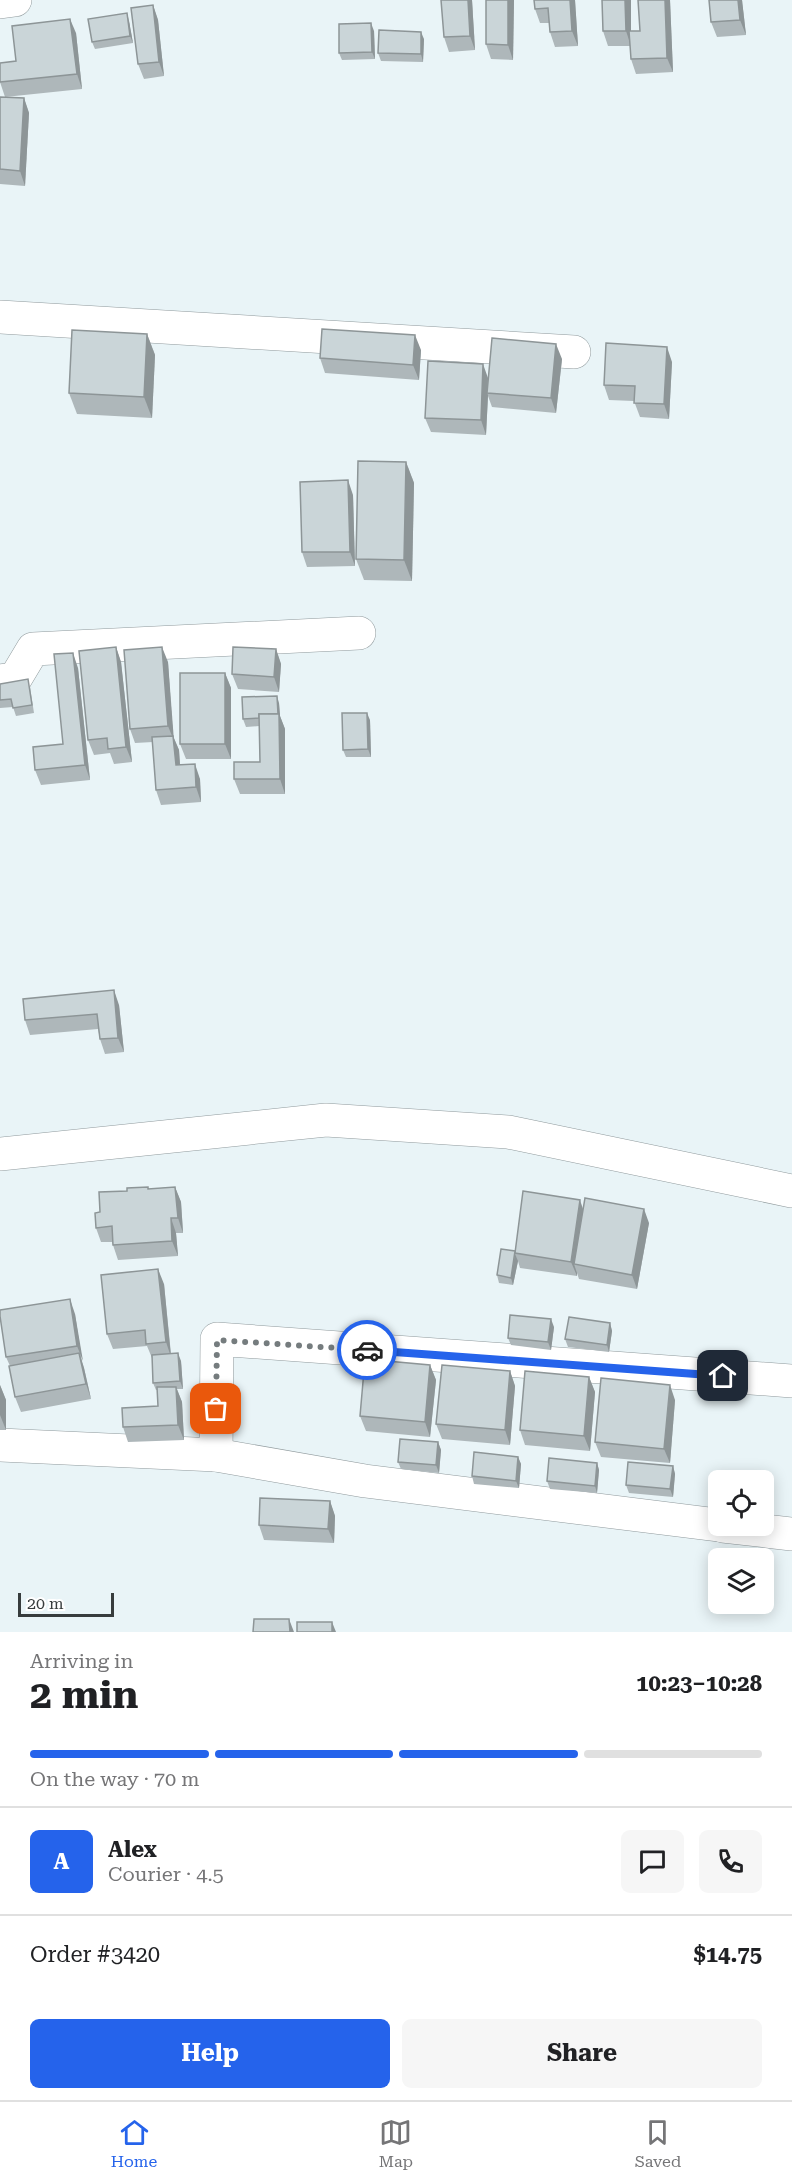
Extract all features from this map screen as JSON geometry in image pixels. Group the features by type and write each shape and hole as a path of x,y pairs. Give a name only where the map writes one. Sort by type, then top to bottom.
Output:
{"street":[{"path":"0,2 15,0"},
{"path":"0,316 574,352"},
{"path":"0,681 15,679 33,650 359,633"},
{"path":"0,1154 326,1120 508,1132 792,1191"},
{"path":"216,1455 217,1340 792,1381"},
{"path":"0,1445 216,1455 365,1481 708,1523"},
{"path":"774,1532 792,1534"}],"building":[{"path":"441,0 468,0 470,36 444,37"},
{"path":"486,0 508,0 508,45 486,44"},
{"path":"534,0 570,0 572,31 550,32 548,8 535,9"},
{"path":"602,0 625,0 626,31 603,31"},
{"path":"638,0 665,0 667,58 631,59 629,31 640,31"},
{"path":"709,0 738,0 740,20 711,22"},
{"path":"153,5 159,62 138,64 131,8"},
{"path":"127,13 130,36 92,42 88,19"},
{"path":"70,19 77,74 0,82 0,63 16,61 12,26"},
{"path":"371,23 372,52 339,53 339,24"},
{"path":"379,30 421,32 421,54 378,53"},
{"path":"0,97 24,98 20,171 0,169"},
{"path":"322,329 415,335 413,365 320,358"},
{"path":"72,330 147,334 144,397 69,393"},
{"path":"492,338 556,344 551,398 487,393"},
{"path":"606,343 667,347 664,404 634,403 635,386 604,385"},
{"path":"428,361 483,364 481,420 425,418"},
{"path":"358,461 406,462 404,560 356,559"},
{"path":"348,480 350,552 302,552 300,482"},
{"path":"116,647 126,747 108,749 107,738 88,740 79,651"},
{"path":"162,647 168,726 130,729 124,650"},
{"path":"233,647 276,649 274,677 232,674"},
{"path":"73,653 85,765 35,770 33,747 63,744 54,654"},
{"path":"180,673 225,673 225,744 180,744"},
{"path":"28,679 32,705 13,708 11,699 0,700 0,684"},
{"path":"277,696 278,714 259,714 259,718 243,719 242,697"},
{"path":"342,713 367,713 368,749 343,750"},
{"path":"259,714 279,714 280,779 234,779 234,762 260,762"},
{"path":"173,736 176,765 195,764 196,787 156,790 152,737"},
{"path":"114,990 118,1038 100,1039 97,1014 25,1020 23,999"},
{"path":"148,1187 148,1189 175,1187 178,1218 171,1218 172,1241 113,1245 112,1226 96,1228 95,1213 100,1212 99,1192 127,1191 127,1188"},
{"path":"523,1191 580,1200 571,1262 515,1253"},
{"path":"585,1198 644,1209 632,1275 574,1264"},
{"path":"501,1249 515,1251 511,1278 497,1275"},
{"path":"158,1269 166,1342 146,1344 145,1330 107,1334 101,1275"},
{"path":"70,1299 77,1346 6,1357 0,1310"},
{"path":"510,1315 551,1319 548,1342 508,1338"},
{"path":"569,1317 610,1323 607,1345 565,1339"},
{"path":"79,1353 86,1384 15,1397 9,1366"},
{"path":"178,1353 180,1381 153,1383 152,1355"},
{"path":"365,1359 430,1365 425,1422 360,1416"},
{"path":"442,1365 510,1371 505,1430 436,1424"},
{"path":"525,1371 589,1377 584,1436 520,1430"},
{"path":"601,1378 670,1385 664,1449 595,1442"},
{"path":"157,1387 176,1387 178,1425 123,1427 122,1408 158,1406"},
{"path":"400,1439 438,1442 436,1465 398,1462"},
{"path":"474,1452 518,1457 516,1481 472,1476"},
{"path":"549,1458 597,1463 595,1486 547,1481"},
{"path":"628,1462 673,1466 670,1489 626,1485"},
{"path":"260,1498 330,1501 328,1529 259,1525"},
{"path":"254,1619 289,1619 290,1632 253,1632"},
{"path":"297,1622 332,1622 332,1632 297,1632"}],"way so far":[{"path":"216,1409 217,1340 367,1350"}],"route":[{"path":"367,1350 723,1376"}]}
